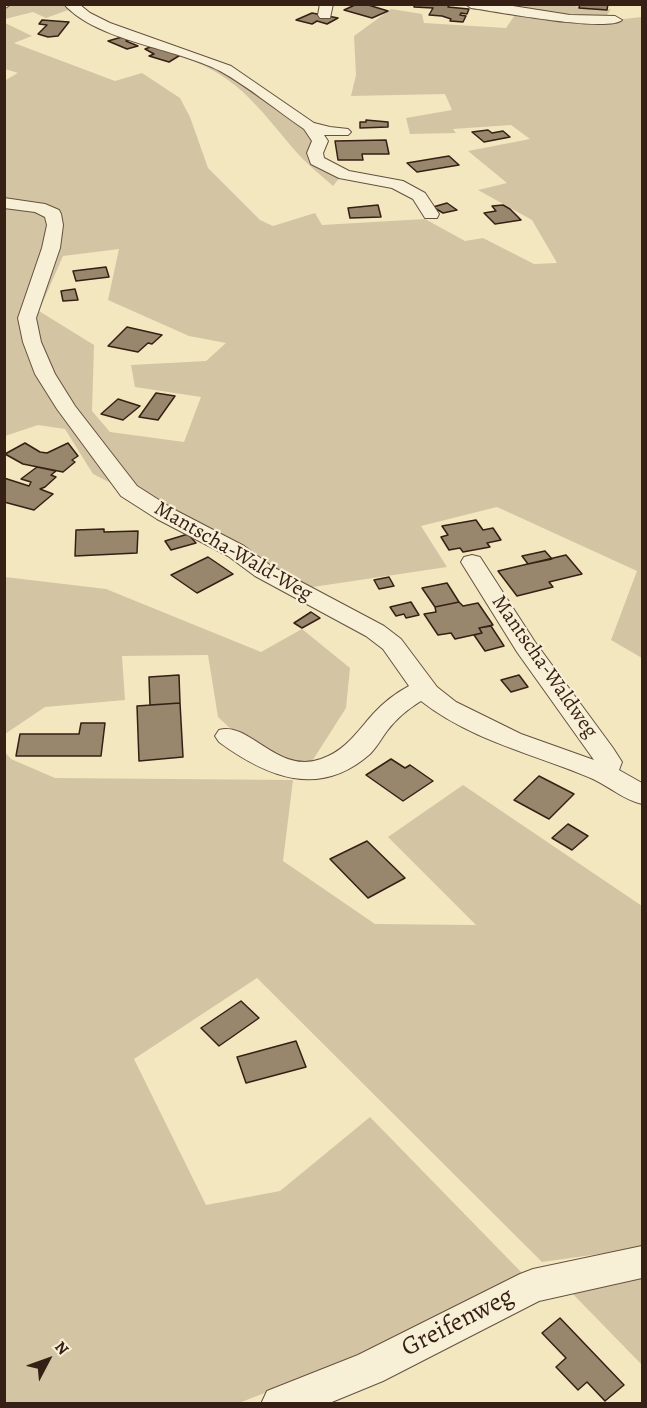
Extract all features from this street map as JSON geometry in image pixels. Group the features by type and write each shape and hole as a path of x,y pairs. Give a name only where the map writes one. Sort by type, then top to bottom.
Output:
{"street":[{"path":"70,4 85,16 105,26 226,69 309,126 328,132 343,132"},
{"path":"471,4 570,19 615,20"},
{"path":"309,126 320,141 315,153 317,161 345,175 397,184 419,196 431,214"},
{"name":"Mantscha-Wald-Weg","path":"4,202 39,208 53,214 55,225 51,248 27,318 32,342 45,374 67,409 129,491 165,514 236,551 263,572 375,631 399,651 425,688 447,708 512,740 604,773 642,795"},
{"name":"Mantscha-Waldweg","path":"472,562 526,647 604,754 609,762 604,773"},
{"path":"228,736 257,758 282,768 311,772 339,761 361,746 397,704 425,688"},
{"name":"Greifenweg","path":"280,1404 370,1368 533,1286 642,1262"}],"shaded area":[{"path":"558,4 611,9 606,17 592,19 488,5"},
{"path":"10,5 67,5 71,9 46,18 33,12 5,19 5,7"},
{"path":"391,9 422,14 424,23 506,28 517,12 595,22 642,17 642,658 611,640 637,571 497,507 421,526 447,567 306,588 254,556 93,474 65,429 38,425 5,436 4,81 18,73 5,69 5,23 32,36 14,43 115,81 142,73 180,98 190,117 208,168 260,220 273,226 315,213 322,225 425,219 465,241 483,238 534,264 557,263 532,220 478,190 507,183 468,151 530,139 511,125 453,129 456,133 410,134 406,118 452,110 445,94 351,96 356,75 354,36","holes":["119,249 108,300 189,336 226,343 206,361 131,365 135,387 201,397 184,442 110,432 92,411 94,345 39,311 63,256"]},
{"path":"189,56 228,72 304,128 314,142 310,156 341,176 333,186 303,159 249,98 220,75 184,58"},
{"path":"5,577 106,589 261,652 302,629 350,668 346,708 309,766 251,748 218,717 208,655 122,656 125,700 45,707 5,734"},
{"path":"4,751 11,759 55,778 293,780 283,861 375,924 476,925 388,837 463,785 642,906 642,1248 542,1262 257,978 134,1059 206,1205 280,1191 370,1117 523,1274 489,1293 346,1361 239,1403 5,1403"},
{"path":"642,1278 642,1365 568,1289"}],"building":[{"path":"357,4 388,11 372,18 344,10"},
{"path":"415,4 450,4 448,7 469,9 467,14 461,13 460,15 466,16 463,22 450,21 451,19 442,16 429,15 433,8 414,7"},
{"path":"580,4 608,4 607,10 579,8"},
{"path":"312,13 338,18 327,24 317,21 312,24 296,20"},
{"path":"42,20 69,22 58,36 48,37 38,34 47,25 39,24"},
{"path":"122,37 138,46 127,49 108,41"},
{"path":"153,46 182,54 169,62 149,56 154,54 145,49"},
{"path":"366,120 388,122 388,127 360,128 360,122 366,122"},
{"path":"488,130 492,133 503,131 510,137 484,142 472,132"},
{"path":"386,140 389,154 362,154 363,160 338,160 335,141"},
{"path":"449,156 459,165 417,172 407,163"},
{"path":"447,203 457,210 443,213 433,207"},
{"path":"378,205 381,217 350,218 348,208"},
{"path":"503,205 521,220 495,224 484,213 496,211 492,206"},
{"path":"106,267 109,277 76,281 73,271"},
{"path":"75,289 78,300 63,301 61,291"},
{"path":"127,327 162,335 138,352 108,346"},
{"path":"156,393 175,396 158,420 139,417"},
{"path":"118,399 140,406 123,420 101,414"},
{"path":"25,443 40,452 47,453 68,443 78,456 72,460 75,462 63,472 23,464 5,454"},
{"path":"37,467 56,471 51,475 56,477 40,489 53,494 34,510 4,502 4,478 29,486 31,482 21,479"},
{"path":"476,520 483,530 493,528 501,540 487,543 490,547 463,552 460,548 449,550 441,537 448,535 442,526"},
{"path":"104,529 104,532 138,531 137,553 75,556 76,530"},
{"path":"188,534 196,543 171,550 165,541"},
{"path":"545,551 552,559 528,564 522,556"},
{"path":"566,555 582,574 549,582 553,587 517,596 498,571"},
{"path":"208,557 233,574 197,593 171,575"},
{"path":"389,577 394,586 379,589 374,580"},
{"path":"447,583 459,602 435,607 422,588"},
{"path":"411,602 419,615 406,618 404,614 396,616 390,607"},
{"path":"459,602 463,606 478,603 493,625 479,628 482,633 455,639 451,633 438,635 424,614 436,612 435,607"},
{"path":"311,612 320,618 302,628 294,623"},
{"path":"491,626 504,646 485,651 474,635 482,633 479,628"},
{"path":"179,675 180,703 150,705 149,677"},
{"path":"519,675 528,687 511,692 501,680"},
{"path":"180,703 183,757 139,761 137,706"},
{"path":"81,723 105,723 101,756 16,756 20,734 79,734"},
{"path":"391,759 405,768 410,765 433,781 403,801 366,775"},
{"path":"539,776 574,794 549,819 514,800"},
{"path":"568,824 588,836 572,850 552,838"},
{"path":"367,841 405,878 368,898 330,859"},
{"path":"241,1001 259,1018 219,1046 201,1028"},
{"path":"296,1041 306,1067 246,1083 237,1057"},
{"path":"560,1318 624,1385 605,1401 587,1382 578,1390 556,1367 566,1358 542,1333"}]}
